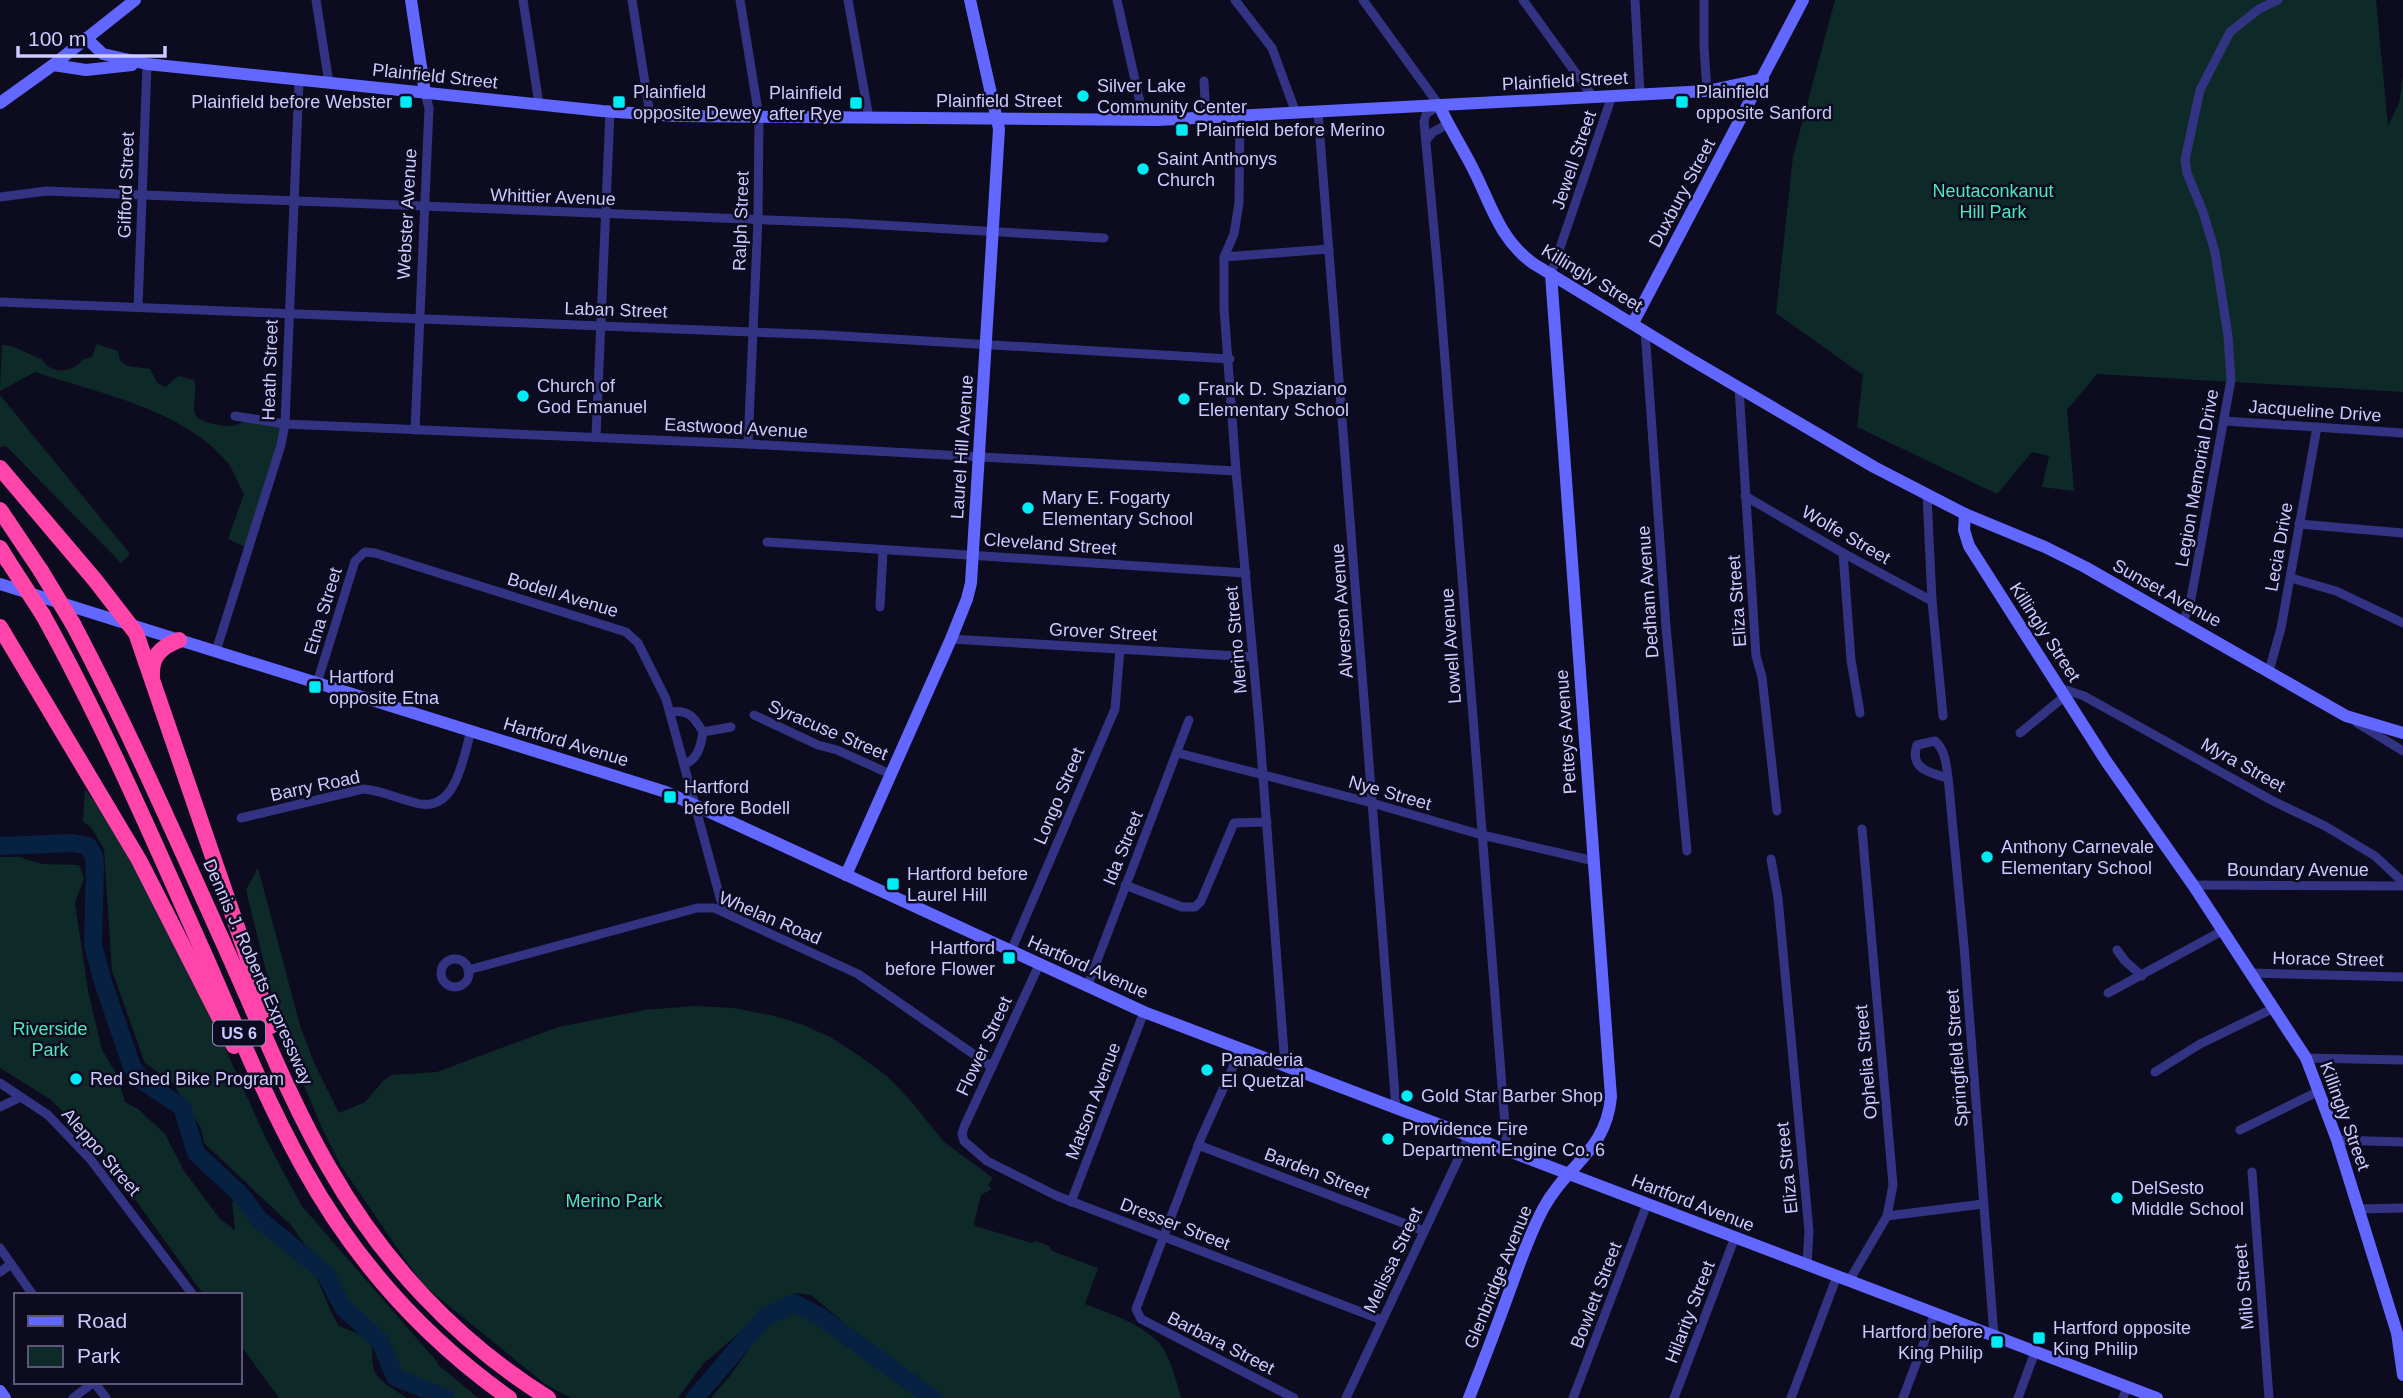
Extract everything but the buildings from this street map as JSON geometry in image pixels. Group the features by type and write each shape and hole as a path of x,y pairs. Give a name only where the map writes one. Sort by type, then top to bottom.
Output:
{"highway":[{"path":"0,467 95,580 131,625 138,638 260,996 311,1134"},
{"name":"Dennis J. Roberts Expressway","path":"0,510 73,624 135,748 311,1134 354,1209 407,1278 470,1340 504,1368 548,1398"},
{"name":"US 6","path":"4,554 43,615 117,759 286,1136 331,1214 385,1287 436,1339 509,1398"},
{"path":"0,627 139,860 240,1057 286,1136"},
{"path":"153,682 152,668 155,657 163,648 179,640"}],"main road":[{"path":"0,103 135,0"},
{"name":"Webster Avenue","path":"411,0 425,93"},
{"name":"Laurel Hill Avenue","path":"846,875 969,593 999,129 970,0"},
{"path":"1763,79 1804,0"},
{"name":"Plainfield Street","path":"86,38 103,54 147,64 650,115 1144,120 1206,118 1707,91 1763,79"},
{"name":"Plainfield Street","path":"53,65 86,70 147,64"},
{"name":"Duxbury Street","path":"1633,323 1763,79"},
{"name":"Killingly Street","path":"1439,105 1471,163 1506,239 1520,254 1739,388 1965,514 1964,530 1969,546 2106,761 2193,885 2306,1058 2337,1139 2400,1333 2403,1375"},
{"name":"Petteys Avenue","path":"1551,274 1611,1097 1608,1120 1602,1134 1569,1174"},
{"name":"Sunset Avenue","path":"1965,514 2045,547 2183,622 2346,716 2403,733"},
{"name":"Hartford Avenue","path":"0,584 656,788 1144,1012 1935,1313 2035,1352 2125,1392 2157,1398"},
{"name":"Glenbridge Avenue","path":"1469,1398 1534,1229 1555,1189 1569,1174"},
{"path":"0,1391 5,1398"}],"street":[{"path":"316,0 329,83"},
{"path":"523,0 538,89 538,104"},
{"path":"632,0 650,115"},
{"name":"Ralph Street","path":"740,0 759,117 758,219 748,444"},
{"path":"848,0 869,118"},
{"path":"1117,0 1144,120"},
{"path":"1236,0 1272,48 1296,113"},
{"path":"1363,0 1439,105"},
{"path":"1522,0 1594,97"},
{"path":"1635,0 1640,94"},
{"path":"1704,0 1707,91"},
{"name":"Legion Memorial Drive","path":"2183,622 2190,604 2225,421 2231,370 2212,237 2185,160 2200,90 2230,32 2259,9 2278,0"},
{"name":"Gifford Street","path":"138,307 147,64"},
{"name":"Heath Street","path":"216,651 281,445 285,424 299,80"},
{"path":"1204,81 1206,118"},
{"name":"Webster Avenue","path":"415,430 429,108 425,93"},
{"name":"Jewell Street","path":"1551,274 1612,96"},
{"name":"Lowell Avenue","path":"1439,105 1426,114 1424,122 1507,1150"},
{"path":"596,436 610,112"},
{"name":"Alverson Avenue","path":"1318,112 1396,1108"},
{"name":"Merino Street","path":"1240,116 1238,214 1234,234 1224,257 1224,308 1264,776 1285,1066"},
{"path":"1426,140 1433,132 1448,124"},
{"name":"Whittier Avenue","path":"0,197 46,191 758,219 1104,238"},
{"path":"1224,257 1329,249"},
{"name":"Laban Street","path":"0,302 753,332 987,343 1230,359"},
{"name":"Dedham Avenue","path":"1645,330 1666,627 1687,851"},
{"name":"Eliza Street","path":"1739,388 1756,656 1762,677 1777,811"},
{"name":"Eastwood Avenue","path":"235,416 285,424 596,436 1236,471"},
{"name":"Jacqueline Drive","path":"2225,421 2403,433"},
{"name":"Lecia Drive","path":"2269,671 2291,578 2317,428"},
{"path":"1927,495 1932,601 1943,716"},
{"name":"Wolfe Street","path":"1745,496 1932,601"},
{"path":"2299,524 2403,533"},
{"name":"Cleveland Street","path":"767,542 1246,573"},
{"path":"880,607 883,551"},
{"name":"Etna Street","path":"317,683 355,561 365,552"},
{"name":"Bodell Avenue","path":"365,552 626,632 640,648 664,692 724,912"},
{"path":"1843,553 1851,660 1860,713"},
{"path":"2291,578 2336,591 2403,623"},
{"name":"Grover Street","path":"951,639 1253,657"},
{"name":"Longo Street","path":"1011,951 1115,709 1120,649"},
{"path":"2020,733 2062,692"},
{"name":"Myra Street","path":"2062,692 2084,696 2271,800 2325,826 2375,856 2403,884"},
{"path":"670,712 686,711 694,716 704,732"},
{"name":"Syracuse Street","path":"754,715 818,746 837,750 890,774"},
{"name":"Sunset Avenue","path":"2346,716 2403,751"},
{"name":"Ida Street","path":"1087,986 1189,720"},
{"path":"704,732 732,727"},
{"name":"Barry Road","path":"241,818 363,789 420,804 435,803 444,799 453,787 471,731"},
{"path":"684,764 695,757 704,732"},
{"name":"Springfield Street","path":"1948,778 1922,768 1916,762 1914,753 1917,745 1935,741 1941,746 1948,778 1964,946 1994,1336"},
{"name":"Nye Street","path":"1178,753 1372,803 1482,835 1594,861"},
{"path":"1125,885 1182,907 1195,907 1201,901 1234,824 1267,822"},
{"name":"Ophelia Street","path":"1791,1398 1843,1278 1886,1216 1893,1185 1862,829"},
{"name":"Eliza Street","path":"1771,859 1778,898 1809,1224 1807,1265"},
{"name":"Boundary Avenue","path":"2193,885 2403,884"},
{"name":"Whelan Road","path":"468,970 697,908 709,908 724,912 858,974 992,1067"},
{"path":"2108,993 2222,931"},
{"path":"2117,950 2142,976"},
{"name":"Flower Street","path":"964,1141 964,1127 1039,965"},
{"name":"Horace Street","path":"2251,973 2403,977"},
{"path":"2155,1072 2200,1044 2274,1008"},
{"name":"Matson Avenue","path":"1071,1202 1144,1012"},
{"path":"1163,1237 1198,1145 1241,1049"},
{"path":"2306,1058 2403,1060"},
{"name":"Aleppo Street","path":"0,1083 48,1115 63,1130 107,1179 191,1293"},
{"path":"2240,1130 2319,1091"},
{"path":"0,1107 21,1097"},
{"name":"Melissa Street","path":"1346,1398 1469,1136"},
{"path":"2337,1139 2403,1142"},
{"name":"Dresser Street","path":"964,1141 998,1167 1071,1202 1382,1320"},
{"name":"Barden Street","path":"1198,1145 1424,1231"},
{"name":"Milo Street","path":"2252,1172 2269,1398"},
{"name":"Bowlett Street","path":"1573,1398 1647,1204"},
{"path":"1886,1216 1983,1204"},
{"path":"2358,1209 2403,1208"},
{"name":"Barbara Street","path":"1163,1237 1136,1307 1141,1319 1294,1398"},
{"name":"Hilarity Street","path":"1674,1398 1735,1237"},
{"path":"0,1248 32,1293"},
{"path":"0,1272 11,1264"},
{"path":"1903,1398 1935,1313"},
{"path":"2018,1398 2035,1352"},
{"path":"73,1398 91,1384"}],"green space":[{"name":"Neutaconkanut Hill Park","path":"1835,0 2376,0 2388,126 2399,103 2403,76 2403,392 2097,374 2067,410 2074,491 2042,487 2049,456 2032,452 1997,494 1857,427 1863,375 1776,313 1793,157"},
{"path":"97,344 118,351 120,361 128,366 150,369 157,383 166,387 178,376 194,380 195,414 202,420 232,426 246,419 283,426 245,547 228,539 244,494 234,473 208,443 186,428 138,405 35,372 0,391 2,345 17,348 42,359 50,368 68,370 82,360 92,357"},
{"path":"0,395 130,554 121,563 6,446 0,447"},
{"name":"Riverside Park","path":"85,789 107,819 166,925 202,997 267,1141 301,1205 437,1364 478,1398 439,1398 415,1385 354,1314 291,1225 204,1143 201,1128 172,1082 145,1063 112,971 104,849 91,827 83,822"},
{"name":"Riverside Park","path":"0,857 19,857 42,864 79,865 84,878 75,903 88,991 102,1050 116,1073 125,1102 138,1109 165,1134 184,1171 220,1219 235,1230 232,1201 248,1205 263,1218 315,1274 339,1326 369,1338 373,1366 378,1376 407,1398 279,1398 242,1347 242,1293 203,1293 93,1141 50,1099 0,1068"},
{"name":"Merino Park","path":"258,868 301,1029 339,1113 365,1102 384,1080 392,1075 437,1072 558,1027 645,1010 694,1006 733,1008 775,1016 803,1025 830,1037 887,1076 944,1142 993,1178 988,1185 992,1189 981,1195 975,1226 1032,1243 1035,1241 1049,1246 1052,1251 1098,1268 1085,1304 1133,1324 1151,1335 1169,1360 1181,1398 934,1398 811,1295 795,1293 765,1311 703,1364 678,1398 571,1398 545,1384 422,1284 341,1166 294,1062 273,999 246,890"},
{"path":"796,1308 813,1314 845,1334 919,1398 711,1398 767,1324 777,1315"}],"waterway":[{"path":"0,846 72,843 88,846 94,856 95,866 93,945 132,1067 144,1082 182,1107 196,1153 240,1194 260,1220 325,1273 343,1307 380,1341 395,1377 446,1398"},
{"path":"695,1398 764,1318 794,1303 821,1317 932,1398"}],"place":[{"name":"Silver Lake Community Center","path":"1083,96"},
{"name":"Plainfield before Webster","path":"406,102"},
{"name":"Plainfield opposite Dewey","path":"619,102"},
{"name":"Plainfield opposite Sanford","path":"1682,102"},
{"name":"Plainfield after Rye","path":"856,103"},
{"name":"Plainfield before Merino","path":"1182,130"},
{"name":"Saint Anthonys Church","path":"1143,169"},
{"name":"Church of God Emanuel","path":"523,396"},
{"name":"Frank D. Spaziano Elementary School","path":"1184,399"},
{"name":"Mary E. Fogarty Elementary School","path":"1028,508"},
{"name":"Hartford opposite Etna","path":"315,687"},
{"name":"Hartford before Bodell","path":"670,797"},
{"name":"Anthony Carnevale Elementary School","path":"1987,857"},
{"name":"Hartford before Laurel Hill","path":"893,884"},
{"name":"Hartford before Flower","path":"1009,958"},
{"name":"Panaderia El Quetzal","path":"1207,1070"},
{"name":"Red Shed Bike Program","path":"76,1079"},
{"name":"Gold Star Barber Shop","path":"1407,1096"},
{"name":"Providence Fire Department Engine Co. 6","path":"1388,1139"},
{"name":"DelSesto Middle School","path":"2117,1198"},
{"name":"Hartford opposite King Philip","path":"2039,1338"},
{"name":"Hartford before King Philip","path":"1997,1342"}]}
